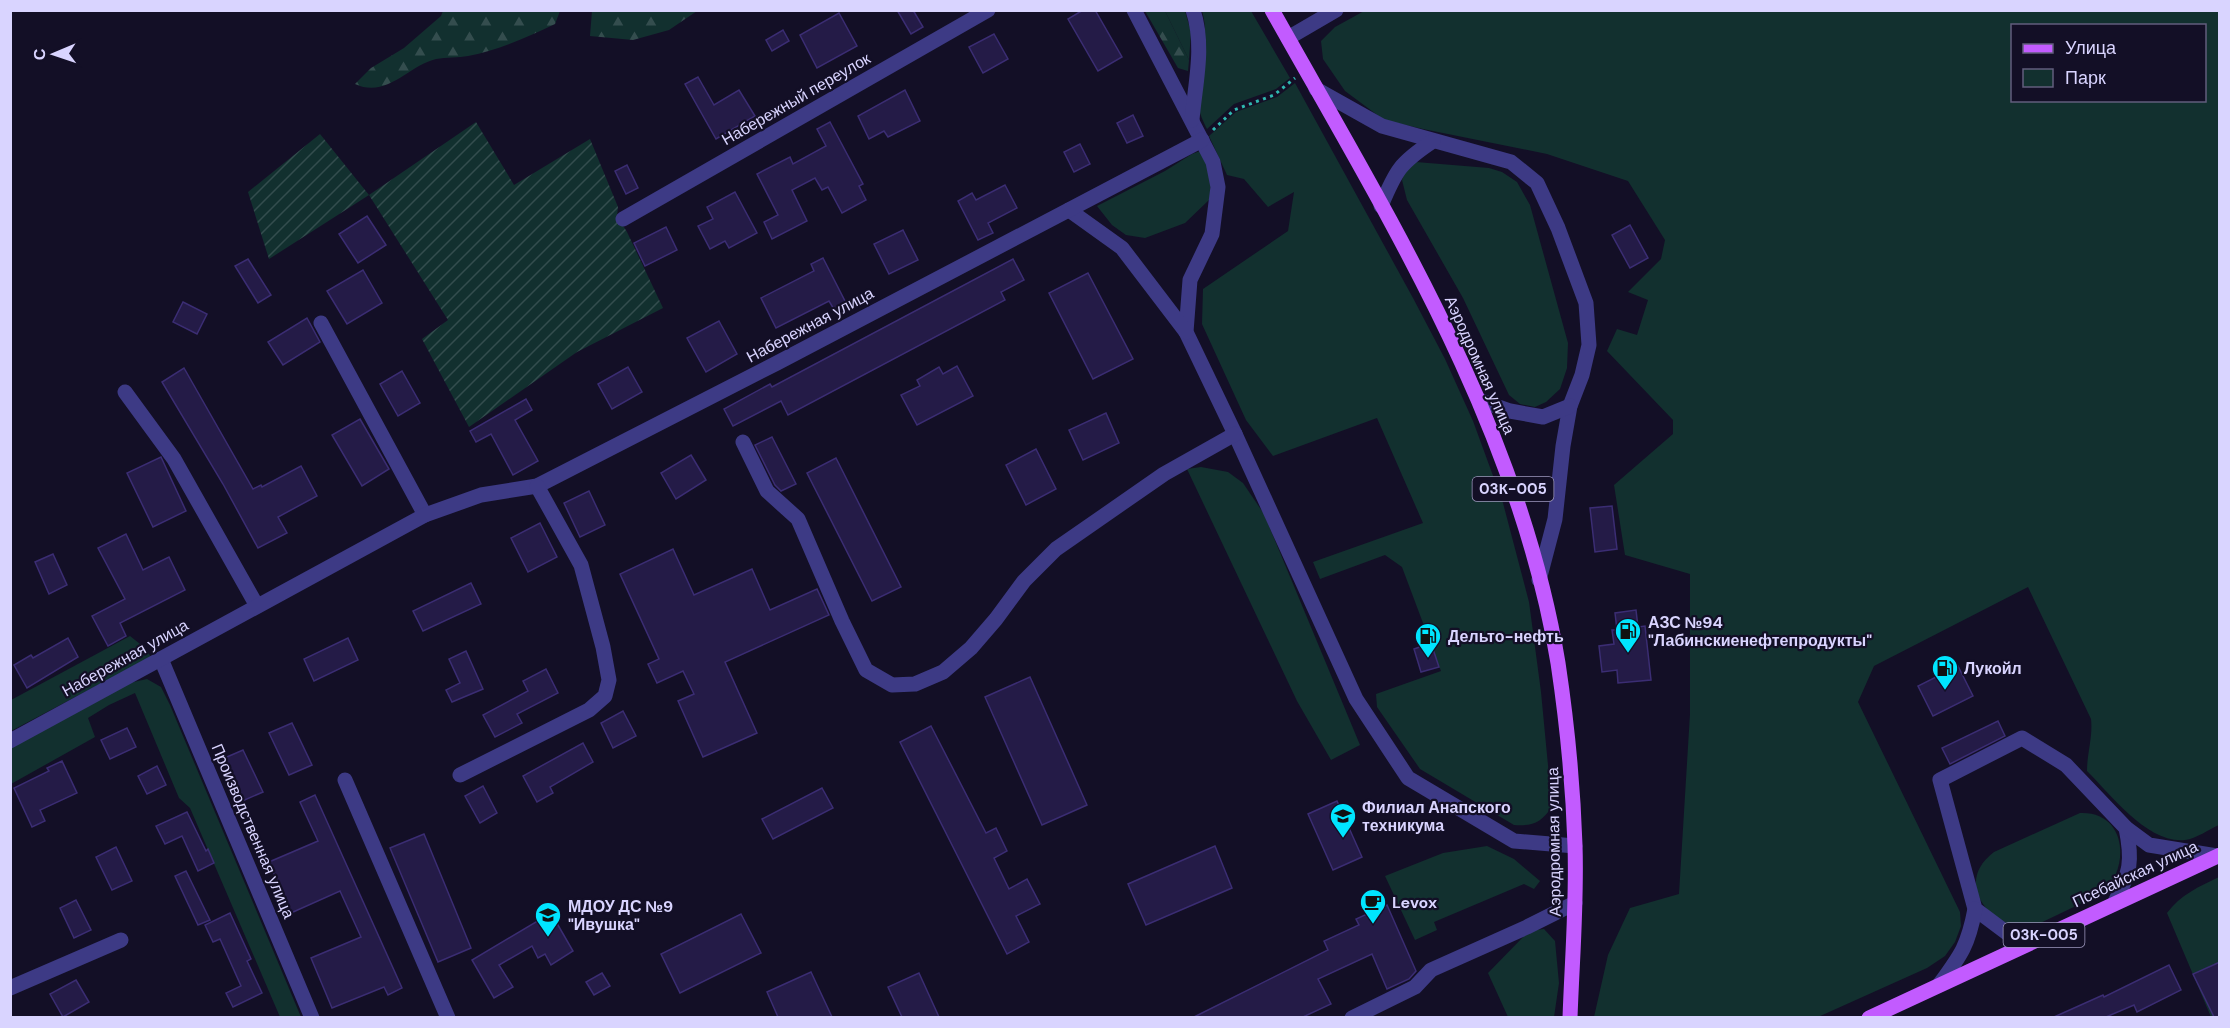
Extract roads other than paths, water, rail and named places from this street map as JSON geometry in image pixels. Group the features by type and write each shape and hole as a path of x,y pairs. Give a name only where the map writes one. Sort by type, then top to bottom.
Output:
{"main road":[{"name":"Аэродромная улица","path":"1272,10 1412,261 1479,400 1519,506 1558,662 1570,756 1575,846 1575,903 1569,1017"},
{"name":"Псебайская улица","path":"1869,1017 2218,855"}],"street":[{"name":"Набережный переулок","path":"623,219 988,10"},
{"path":"1134,10 1213,162 1218,187 1212,234 1190,280 1186,332"},
{"path":"1192,120 1200,48 1198,23 1193,10"},
{"path":"1288,38 1336,10"},
{"path":"1316,89 1382,126 1511,162 1537,183 1558,228 1586,303 1589,345 1582,375 1570,406 1555,519 1539,580"},
{"name":"Набережная улица","path":"10,741 425,515 482,495 537,486 1202,140"},
{"path":"1381,206 1393,176 1409,157 1433,141"},
{"path":"1069,210 1122,248 1186,332 1236,434 1356,699 1408,778 1514,841 1575,846"},
{"path":"321,323 425,515"},
{"path":"125,392 174,459 257,606"},
{"path":"1479,400 1510,411 1543,417 1570,406"},
{"path":"744,442 767,491 798,519 866,670 892,685 915,684 943,672 971,648 996,619 1024,580 1056,549 1164,474 1236,434"},
{"path":"460,775 589,710 605,696 609,680 603,647 581,565 537,486"},
{"name":"Производственная улица","path":"161,659 312,1017"},
{"path":"1939,984 1963,952 1975,909 1940,780 2022,738 2066,765 2126,828 2149,844 2191,853 2218,855"},
{"path":"345,780 448,1017"},
{"path":"2115,903 2126,879 2131,852 2126,828"},
{"path":"1352,1017 1415,987 1431,969 1527,927 1575,903"},
{"path":"1975,909 2024,945"},
{"path":"10,988 121,940"}],"place":[{"name":"АЗС №94 \"Лабинскиенефтепродукты\"","path":"1628,654"},
{"name":"Дельто-нефть","path":"1428,659"},
{"name":"Лукойл","path":"1945,691"},
{"name":"Филиал Анапского техникума","path":"1343,839"},
{"name":"Levox","path":"1373,925"},
{"name":"МДОУ ДС №9 \"Ивушка\"","path":"548,938"}]}
